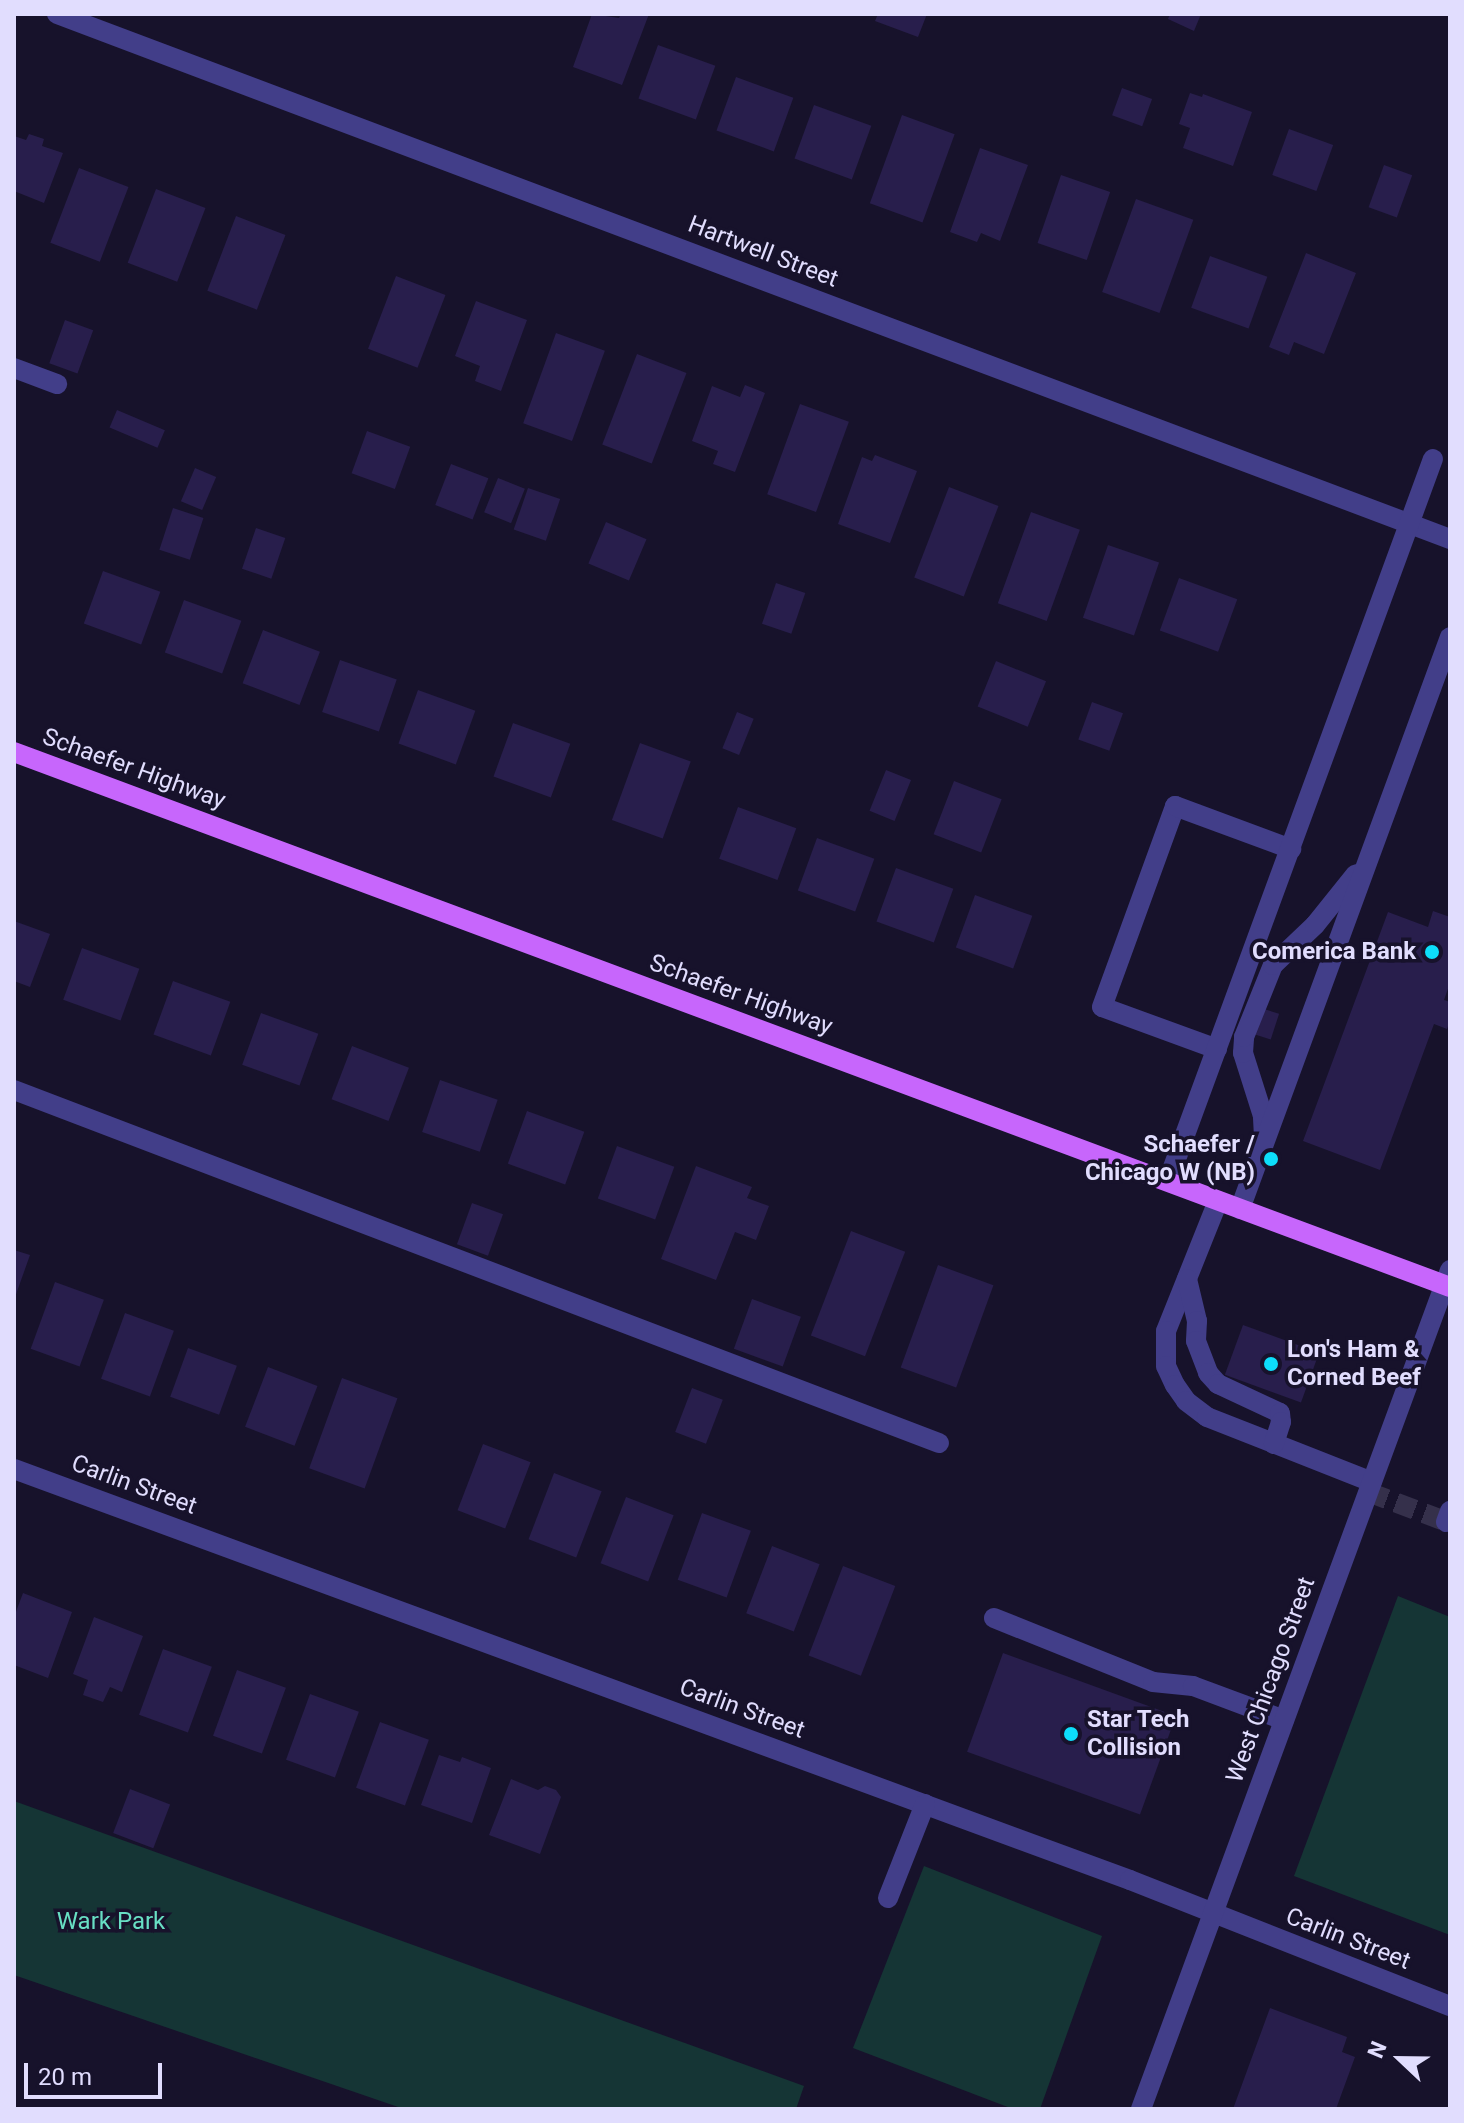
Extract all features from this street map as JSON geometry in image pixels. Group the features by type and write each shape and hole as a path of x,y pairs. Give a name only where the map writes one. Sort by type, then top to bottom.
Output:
{"main road":[{"name":"Schaefer Highway","path":"14,752 1218,1201 1448,1280"}],"street":[{"name":"Hartwell Street","path":"57,14 1450,539"},
{"path":"14,368 57,384"},
{"path":"1168,1181 1433,459"},
{"path":"1240,1209 1450,637"},
{"path":"1217,1049 1102,1007 1175,806 1291,849"},
{"path":"1265,1141 1263,1116 1243,1053 1244,1037 1262,987 1273,965 1315,925 1369,858"},
{"path":"14,1090 939,1443"},
{"path":"1218,1201 1166,1331 1166,1366 1175,1385 1186,1401 1207,1417 1372,1482"},
{"path":"1187,1279 1197,1321 1196,1341 1208,1373 1218,1384 1280,1413 1281,1422 1274,1444"},
{"name":"West Chicago Street","path":"1141,2109 1448,1280"},
{"name":"Carlin Street","path":"14,1469 925,1804 1450,2006"},
{"path":"994,1618 1153,1682 1193,1686 1284,1720"},
{"path":"888,1898 925,1804"}],"green space":[{"path":"1398,1596 1450,1617 1450,1935 1294,1876"},
{"name":"Wark Park","path":"14,1801 804,2086 796,2109 404,2109 14,1975"},
{"path":"924,1866 1102,1936 1040,2109 1013,2109 853,2048"}],"building":[{"path":"592,14 619,18 621,14 649,14 622,85 573,67"},
{"path":"878,14 927,14 918,37 875,21"},
{"path":"1170,14 1201,14 1194,31 1168,19"},
{"path":"658,45 715,66 696,119 639,99"},
{"path":"736,77 793,98 774,151 717,131"},
{"path":"1122,88 1152,99 1142,126 1112,115"},
{"path":"1190,93 1202,97 1203,94 1252,112 1233,166 1183,148 1190,128 1179,124"},
{"path":"814,105 871,126 852,179 795,159"},
{"path":"902,115 955,134 922,222 870,203"},
{"path":"1289,129 1333,145 1316,191 1272,175"},
{"path":"29,134 44,139 42,146 63,153 44,203 14,191 14,136 26,140"},
{"path":"980,148 1028,165 1000,241 981,233 977,242 950,232"},
{"path":"1384,165 1412,175 1397,218 1369,207"},
{"path":"79,168 128,187 100,262 50,243"},
{"path":"1061,175 1110,192 1087,260 1038,243"},
{"path":"156,189 205,208 177,282 128,263"},
{"path":"1136,199 1193,220 1159,313 1102,292"},
{"path":"236,216 285,235 257,310 207,291"},
{"path":"1306,253 1356,273 1324,354 1294,342 1289,355 1269,347"},
{"path":"1210,256 1267,277 1249,329 1191,308"},
{"path":"396,276 445,295 418,368 368,349"},
{"path":"476,301 527,320 501,391 475,381 480,366 455,356"},
{"path":"65,320 93,330 77,373 49,363"},
{"path":"556,333 605,351 572,441 523,423"},
{"path":"637,354 686,373 652,464 602,445"},
{"path":"745,385 765,393 735,472 713,464 718,451 692,441 712,386 740,397"},
{"path":"800,404 849,422 816,512 767,494"},
{"path":"117,410 165,430 157,448 110,427"},
{"path":"367,431 410,447 395,489 352,473"},
{"path":"875,455 917,471 890,543 838,524 862,457 872,461"},
{"path":"451,464 488,478 473,519 435,505"},
{"path":"195,468 216,477 202,510 181,501"},
{"path":"498,478 525,489 511,523 484,512"},
{"path":"949,487 998,506 964,597 914,578"},
{"path":"528,488 560,499 546,541 514,530"},
{"path":"173,508 203,518 190,560 159,550"},
{"path":"1031,512 1080,530 1047,621 998,603"},
{"path":"606,522 647,539 629,581 588,563"},
{"path":"256,528 285,538 271,579 242,569"},
{"path":"1108,545 1159,563 1134,635 1083,618"},
{"path":"103,571 160,592 141,644 84,624"},
{"path":"1179,578 1237,599 1218,652 1160,631"},
{"path":"776,583 805,593 791,634 762,624"},
{"path":"184,600 241,621 222,673 165,653"},
{"path":"263,630 320,652 300,705 243,683"},
{"path":"340,660 397,680 379,732 322,712"},
{"path":"996,661 1046,681 1028,727 978,706"},
{"path":"418,690 475,711 456,764 399,744"},
{"path":"1092,702 1123,713 1109,751 1078,740"},
{"path":"737,712 754,719 739,755 722,748"},
{"path":"513,723 570,744 551,797 494,777"},
{"path":"640,743 691,761 663,839 612,820"},
{"path":"886,770 911,780 895,821 870,811"},
{"path":"954,781 1002,799 981,852 934,834"},
{"path":"738,807 796,828 777,880 719,859"},
{"path":"817,838 874,859 855,911 798,891"},
{"path":"896,868 953,889 934,942 877,922"},
{"path":"975,895 1032,916 1013,968 956,948"},
{"path":"1433,911 1450,917 1450,983 1444,1000 1450,1002 1450,1021 1447,1029 1434,1024 1380,1170 1303,1141 1388,912 1428,927"},
{"path":"14,921 50,934 30,987 14,981"},
{"path":"82,948 139,969 121,1021 63,1000"},
{"path":"173,981 230,1002 211,1055 154,1035"},
{"path":"1261,1008 1279,1014 1271,1040 1253,1034"},
{"path":"261,1013 318,1034 300,1086 242,1065"},
{"path":"352,1046 409,1068 389,1121 332,1099"},
{"path":"440,1080 498,1100 480,1152 422,1132"},
{"path":"527,1111 584,1132 565,1184 508,1164"},
{"path":"617,1146 674,1167 655,1219 598,1199"},
{"path":"696,1166 752,1187 747,1198 769,1206 756,1240 735,1232 716,1280 661,1259"},
{"path":"472,1203 503,1214 488,1256 457,1244"},
{"path":"851,1231 905,1252 865,1356 811,1336"},
{"path":"14,1250 30,1255 14,1300"},
{"path":"938,1265 993,1285 956,1388 901,1367"},
{"path":"55,1282 104,1300 80,1367 31,1349"},
{"path":"752,1299 801,1317 783,1367 734,1349"},
{"path":"125,1313 174,1331 150,1397 101,1379"},
{"name":"Lon's Ham & Corned Beef","path":"1243,1325 1319,1353 1301,1403 1225,1375"},
{"path":"188,1348 237,1366 219,1415 170,1397"},
{"path":"268,1367 317,1386 295,1446 245,1427"},
{"path":"342,1378 397,1398 365,1488 309,1468"},
{"path":"692,1388 723,1400 706,1444 675,1432"},
{"path":"483,1444 531,1462 505,1529 458,1510"},
{"path":"554,1473 602,1491 576,1558 529,1539"},
{"path":"626,1497 674,1515 648,1582 601,1563"},
{"path":"702,1513 751,1531 727,1598 678,1580"},
{"path":"772,1546 820,1564 794,1631 746,1613"},
{"path":"843,1566 895,1586 861,1676 809,1656"},
{"path":"23,1593 72,1612 48,1678 14,1665 14,1617"},
{"path":"94,1617 143,1636 122,1692 110,1687 103,1702 83,1695 88,1680 73,1674"},
{"path":"163,1649 212,1667 188,1733 139,1715"},
{"name":"Star Tech Collision","path":"1003,1653 1176,1716 1140,1815 967,1752"},
{"path":"237,1670 286,1688 262,1754 213,1736"},
{"path":"310,1694 359,1712 335,1778 286,1760"},
{"path":"380,1722 429,1740 405,1806 356,1788"},
{"path":"439,1755 460,1762 462,1757 491,1768 472,1823 421,1805"},
{"path":"511,1779 538,1790 545,1786 556,1790 561,1797 540,1854 489,1835"},
{"path":"130,1789 170,1804 153,1848 113,1833"},
{"path":"1270,2008 1347,2037 1342,2052 1355,2057 1336,2109 1233,2109"}],"tunnel":[{"path":"1368,1492 1450,1523"}],"place":[{"name":"Comerica Bank","path":"1432,952"},
{"name":"Schaefer / Chicago W (NB)","path":"1271,1159"},
{"name":"Lon's Ham & Corned Beef","path":"1271,1364"},
{"name":"Star Tech Collision","path":"1071,1734"}]}
